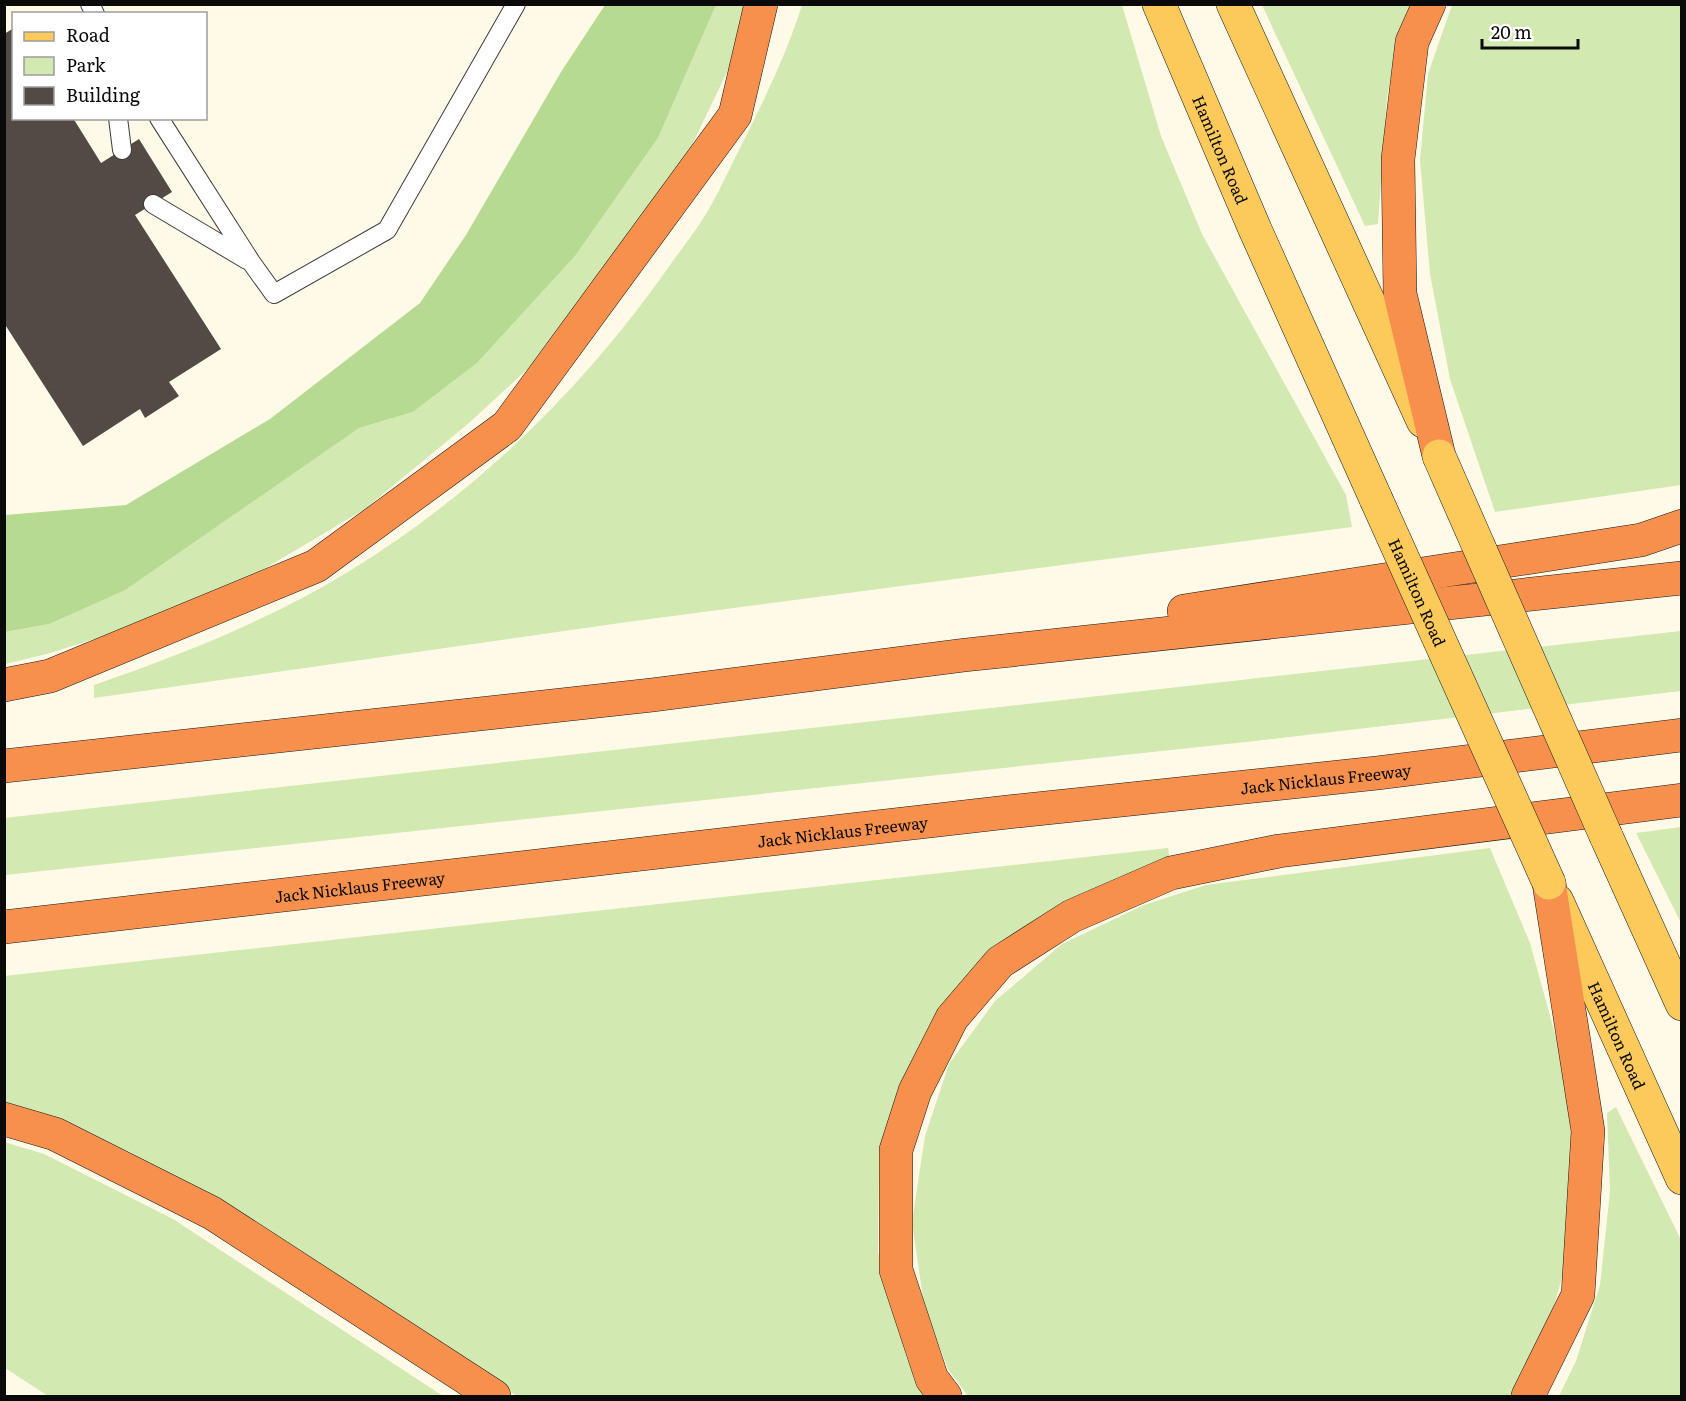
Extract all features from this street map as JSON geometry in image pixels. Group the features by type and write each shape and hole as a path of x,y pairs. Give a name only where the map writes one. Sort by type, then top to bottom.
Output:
{"highway":[{"path":"4,684 50,676 316,566 507,426 735,116 762,4"},
{"path":"1429,4 1412,42 1398,159 1400,294 1439,456"},
{"path":"652,695 1641,540 1682,526"},
{"path":"4,766 652,695 965,655 1682,578"},
{"name":"Jack Nicklaus Freeway","path":"4,927 1017,811 1366,775 1682,735"},
{"path":"945,1396 932,1379 896,1270 896,1150 915,1092 952,1017 1000,962 1072,916 1171,873 1279,851 1682,800"},
{"path":"1528,1396 1578,1295 1588,1131 1549,883"},
{"path":"4,1119 55,1134 212,1213 494,1396"}],"main road":[{"name":"Hamilton Road","path":"1159,4 1254,227 1682,1178"},
{"path":"1233,4 1439,456 1682,1005"}],"lane":[{"path":"160,120 274,294 387,230 516,4"},
{"path":"118,120 122,150"},
{"path":"153,204 251,262"}],"green space":[{"path":"605,5 716,5 658,138 575,256 477,363 413,412 359,428 125,590 49,624 5,632 5,515 126,505 270,419 420,303 466,235 561,72"},
{"path":"716,5 752,5 738,49 693,143 647,217 533,364 469,423 365,509 264,569 173,614 47,654 5,664 5,632 49,624 359,428 413,412 477,363 575,256 658,138"},
{"path":"802,5 1122,5 1161,136 1202,234 1346,495 1352,527 627,622 94,698 94,685 226,635 289,605 351,570 397,540 441,507 484,473 524,436 600,355 635,313 704,217 769,88"},
{"path":"1262,5 1412,5 1398,38 1387,98 1378,224 1365,226"},
{"path":"1452,5 1681,5 1681,485 1495,512 1450,379 1430,274 1420,160 1428,74"},
{"path":"1681,631 1681,691 1255,741 5,875 4,818"},
{"path":"1682,827 1681,923 1636,833"},
{"path":"1168,848 1170,860 1015,937 893,1114 879,1170 878,1252 907,1359 926,1396 517,1396 256,1228 130,1152 5,1103 4,976"},
{"path":"1490,848 1530,943 1563,1063 1573,1152 1565,1267 1541,1352 1516,1396 968,1396 948,1369 924,1305 912,1222 925,1136 949,1064 995,1001 1062,944 1144,905 1206,885"},
{"path":"1616,1107 1681,1240 1681,1396 1559,1396 1576,1361 1600,1285 1610,1192 1607,1113"},
{"path":"4,1142 44,1154 173,1219 443,1396 48,1396 5,1368"}],"building":[{"path":"12,29 12,120 74,120 101,163 139,139 172,192 135,215 221,349 169,382 179,396 145,418 140,409 83,446 4,323 4,34"}]}
